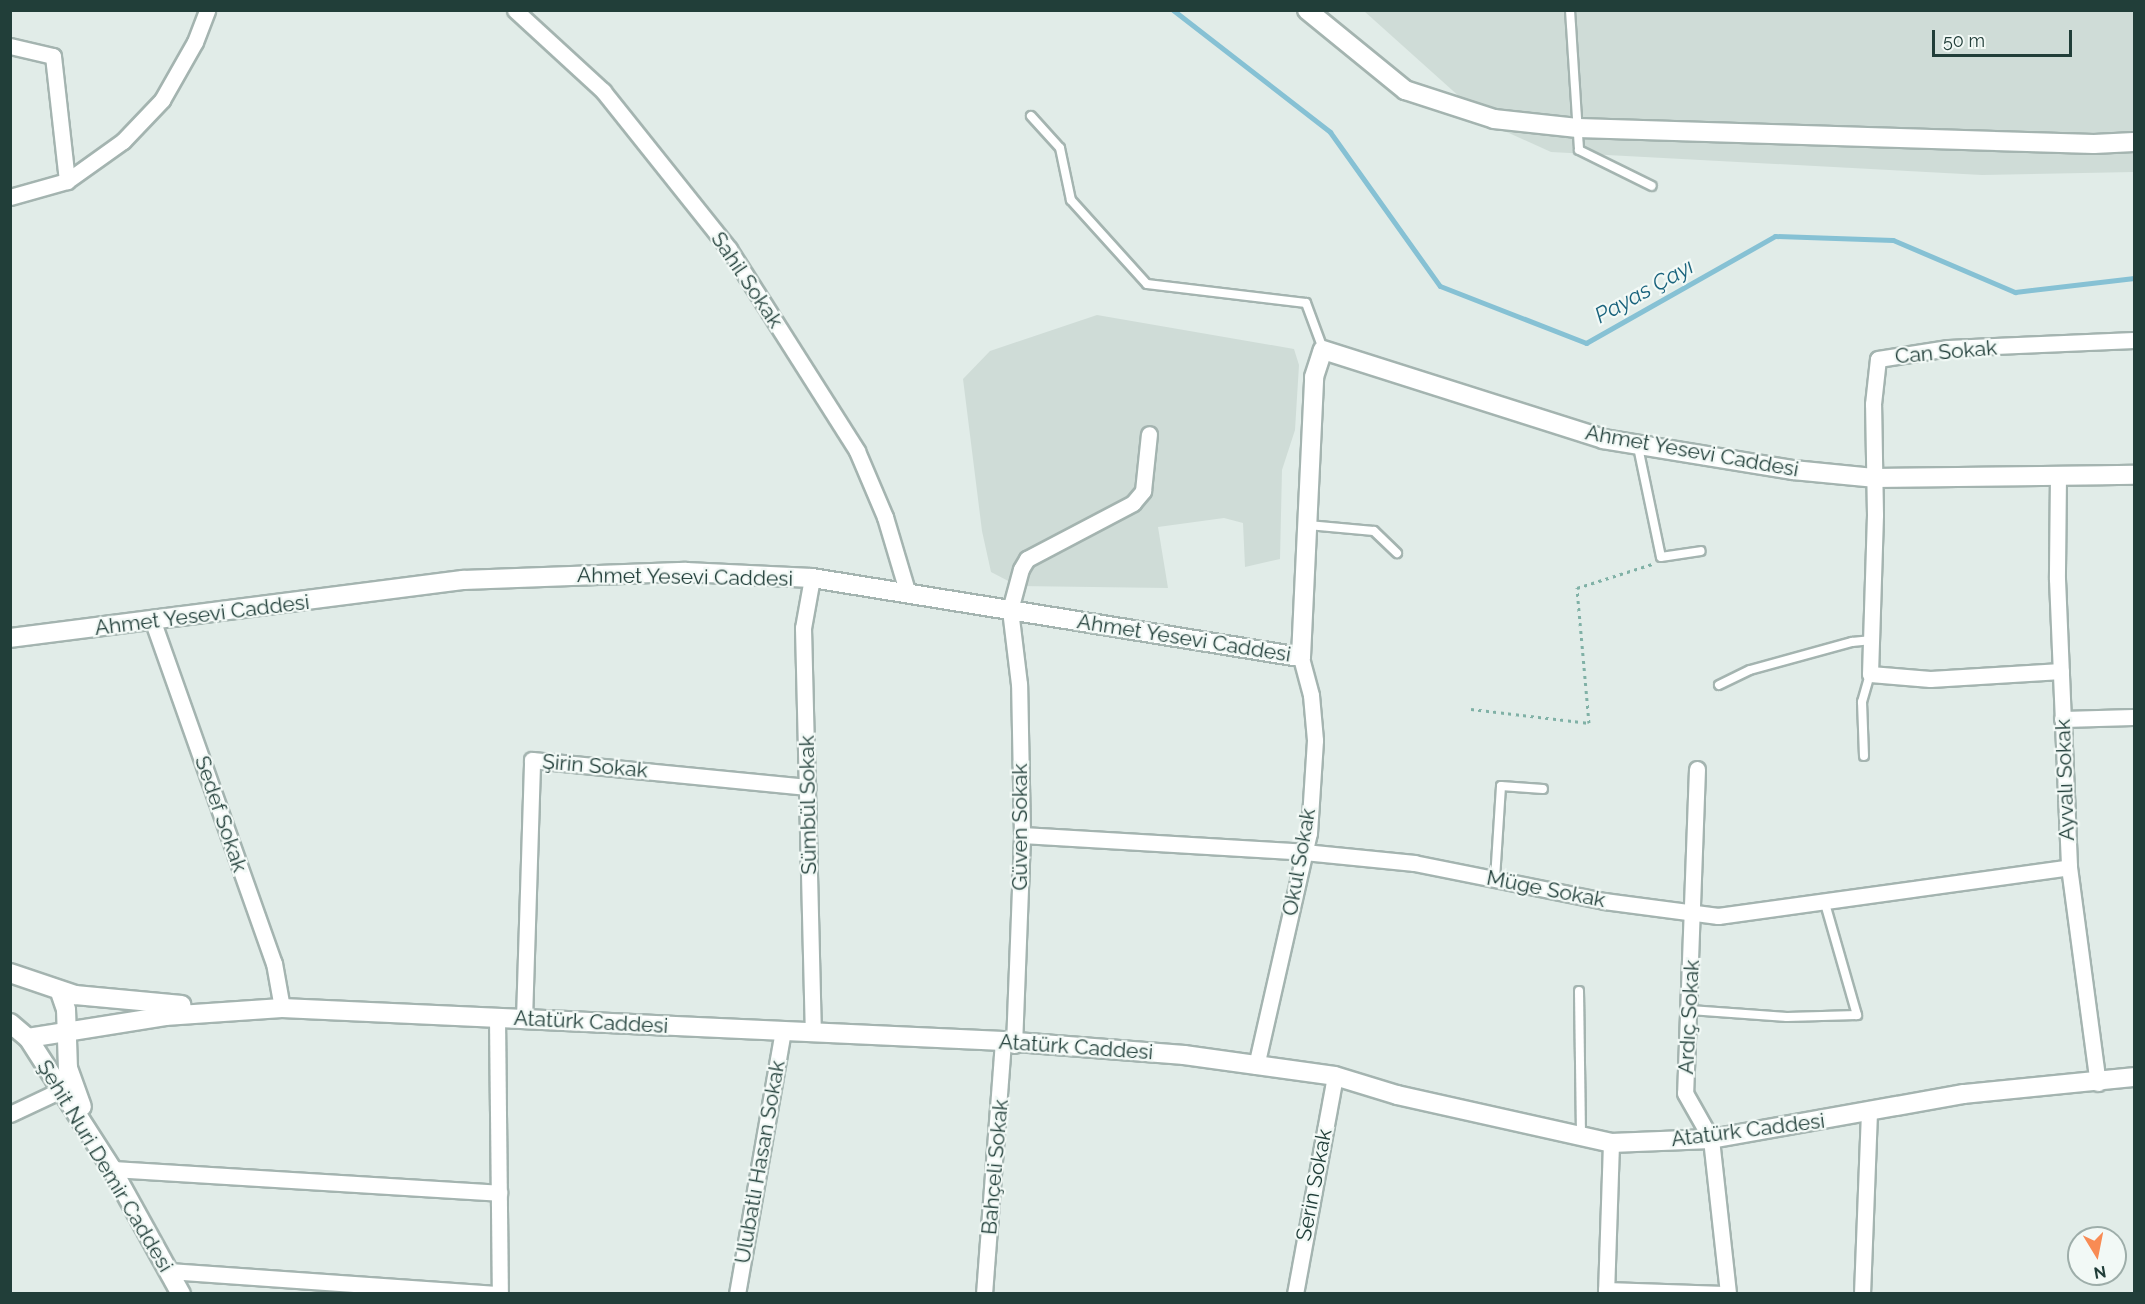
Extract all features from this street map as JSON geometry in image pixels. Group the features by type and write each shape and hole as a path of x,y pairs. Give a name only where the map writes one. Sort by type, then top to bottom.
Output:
{"street":[{"path":"10,197 67,181 123,141 162,100 195,42 207,10"},
{"name":"Sahil Sokak","path":"515,10 603,91 729,249 857,451 885,517 908,594"},
{"path":"1307,10 1405,90 1494,119 1578,128 2094,144 2134,142"},
{"path":"10,46 53,56 67,181"},
{"name":"Can Sokak","path":"1874,478 1872,404 1878,359 1948,348 2134,340"},
{"name":"Ahmet Yesevi Caddesi","path":"10,638 463,580 686,572 812,578 1301,657 1314,377 1323,350 1526,416 1637,445 1874,478 2134,475"},
{"path":"1010,610 1021,569 1028,559 1133,503 1143,491 1149,434"},
{"name":"Ayvalı Sokak","path":"2058,475 2062,719 2068,867 2098,1083"},
{"path":"1874,478 1870,674 1930,679 2061,671"},
{"name":"Sümbül Sokak","path":"812,578 803,628 813,1033"},
{"name":"Güven Sokak","path":"1009,1043 1022,835 1019,684 1010,610"},
{"name":"Sedef Sokak","path":"153,621 274,963 282,1008"},
{"name":"Okul Sokak","path":"1256,1066 1304,852 1315,740 1311,695 1301,657"},
{"path":"2062,719 2134,717"},
{"name":"Şirin Sokak","path":"524,1019 532,760 808,787"},
{"name":"Ardıç Sokak","path":"1697,770 1690,1010 1685,1093 1711,1139 1726,1293"},
{"name":"Müge Sokak","path":"1022,835 1304,852 1414,863 1693,915 1718,916 2068,867"},
{"path":"10,973 60,992 155,1004 282,1008"},
{"path":"10,989 35,981"},
{"path":"60,992 66,1009 70,1076 102,1153"},
{"name":"Atatürk Caddesi","path":"28,1038 165,1016 282,1008 1009,1043 1184,1055 1335,1076 1397,1095 1581,1139 1611,1143 1711,1139 1869,1113 1964,1094 2098,1083 2134,1077"},
{"path":"169,1271 498,1293 497,1018"},
{"path":"11,1023 28,1038"},
{"name":"Ulubatlı Hasan Sokak","path":"738,1293 783,1031"},
{"name":"Şehit Nuri Demir Caddesi","path":"28,1038 112,1169 181,1293"},
{"name":"Bahçeli Sokak","path":"984,1293 1009,1043"},
{"name":"Serin Sokak","path":"1295,1293 1335,1076"},
{"path":"10,1114 61,1090"},
{"path":"1862,1293 1869,1113"},
{"path":"1611,1143 1606,1292 1726,1293"},
{"path":"112,1169 499,1193"}],"lane":[{"path":"1570,10 1579,150 1652,186"},
{"path":"1031,116 1060,148 1071,200 1147,284 1306,303 1323,350"},
{"path":"1637,445 1661,557 1701,551"},
{"path":"1307,525 1374,531 1397,553"},
{"path":"1719,686 1750,670 1852,642 1872,640"},
{"path":"1863,756 1862,702 1870,674"},
{"path":"1495,879 1501,786 1543,789"},
{"path":"1690,1010 1787,1017 1857,1015 1824,900"},
{"path":"1579,991 1581,1139"}],"path":[{"path":"1471,709 1589,723 1577,588 1647,567 1661,557"}],"shaded area":[{"path":"1364,11 2134,11 2134,172 1982,175 1551,152 1491,125"},
{"path":"1097,315 1294,349 1299,365 1295,430 1282,470 1280,559 1245,567 1243,523 1224,518 1158,527 1168,588 1018,586 991,572 982,531 963,379 990,351"}],"waterway":[{"name":"Payas Çayı","path":"1173,10 1330,132 1440,286 1586,343 1775,236 1893,240 2015,292 2134,278"}]}
